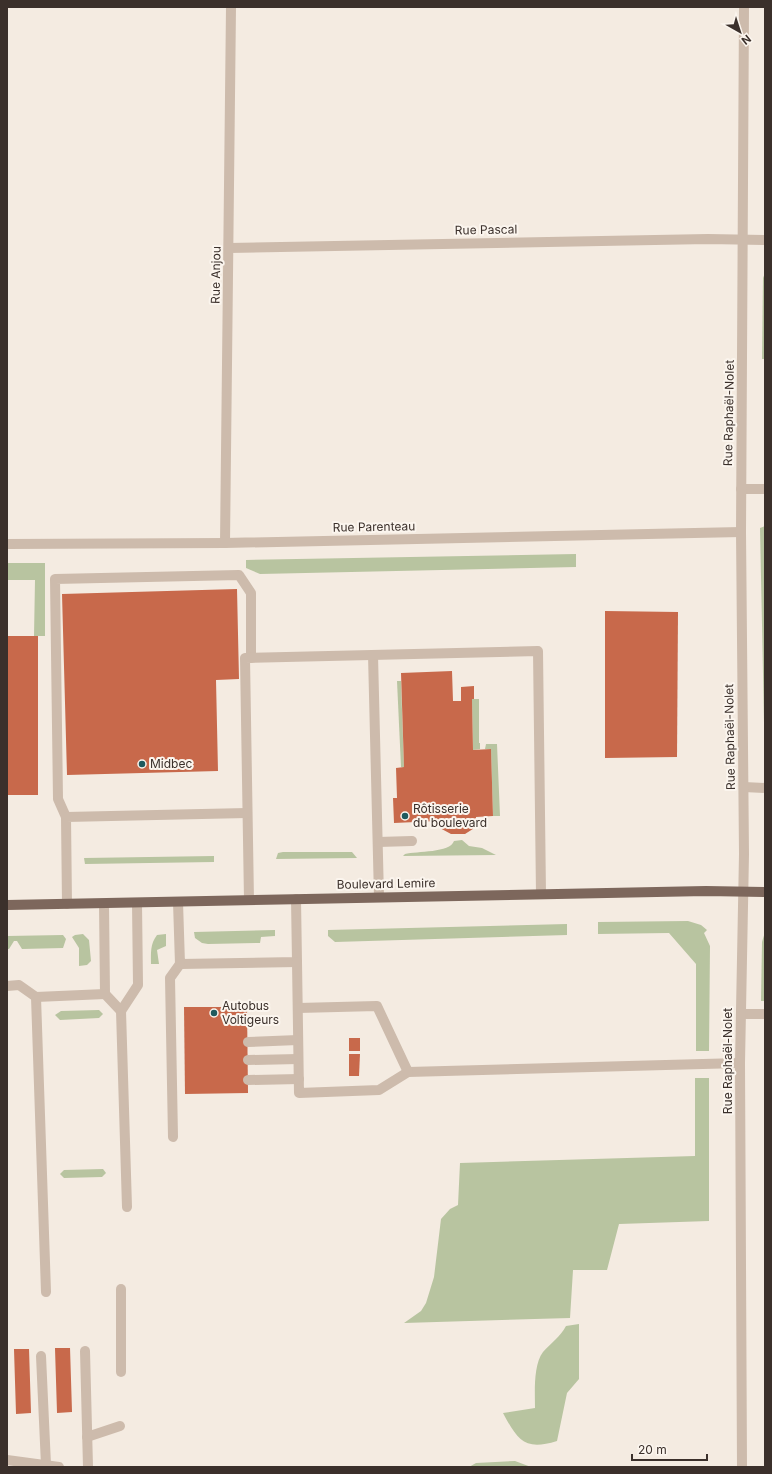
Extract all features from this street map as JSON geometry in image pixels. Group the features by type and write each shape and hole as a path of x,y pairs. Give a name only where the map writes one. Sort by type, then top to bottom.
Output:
{"main road":[{"name":"Boulevard Lemire","path":"7,905 706,891 765,892"}],"street":[{"name":"Rue Anjou","path":"226,543 230,248 231,7"},
{"name":"Rue Raphaël-Nolet","path":"742,1467 740,1063 744,787 741,490 744,7"},
{"name":"Rue Pascal","path":"230,248 743,239 765,240"},
{"path":"741,490 765,490"},
{"name":"Rue Parenteau","path":"7,544 226,543 741,532"},
{"path":"67,904 66,817 58,799 55,579 239,575 251,594 251,658"},
{"path":"249,900 245,658 538,651 541,894"},
{"path":"373,655 379,898"},
{"path":"744,787 765,788"},
{"path":"66,817 247,812"},
{"path":"378,842 412,841"},
{"path":"296,899 299,1093 379,1090 408,1072 740,1063"},
{"path":"173,1137 170,978 180,964 178,902"},
{"path":"127,1207 121,1011 138,985 137,903"},
{"path":"104,904 105,994 121,1011"},
{"path":"180,964 297,962"},
{"path":"7,986 19,986 36,997 105,994"},
{"path":"36,997 46,1292"},
{"path":"298,1008 377,1006 408,1072"},
{"path":"741,1014 765,1014"},
{"path":"248,1042 298,1040"},
{"path":"248,1060 298,1059"},
{"path":"248,1080 298,1079"},
{"path":"121,1289 121,1372"},
{"path":"85,1351 88,1467"},
{"path":"41,1356 46,1465"},
{"path":"87,1437 120,1426"},
{"path":"7,1460 59,1467"}],"green space":[{"path":"765,273 765,359 762,359 763,278"},
{"path":"765,526 765,771 760,528"},
{"path":"576,554 576,567 260,574 246,568 246,560"},
{"path":"7,563 45,563 45,636 34,636 35,580 7,580"},
{"path":"397,681 401,681 404,767 401,767"},
{"path":"472,699 479,699 480,743 480,749 473,750"},
{"path":"486,744 497,744 500,816 493,816 491,749 485,749"},
{"path":"462,840 469,846 482,848 496,855 403,856 410,853 440,850 451,845 454,841"},
{"path":"352,852 357,858 276,859 278,853"},
{"path":"214,856 214,862 85,864 84,858"},
{"path":"688,921 701,925 707,930 704,933 710,946 709,1051 696,1051 696,964 669,933 598,934 598,922"},
{"path":"567,924 567,935 335,942 328,936 328,930"},
{"path":"275,930 275,936 261,937 260,943 202,943 195,938 194,932"},
{"path":"765,932 765,1001 761,1001 762,942"},
{"path":"83,934 89,940 91,961 87,965 79,966 79,948 72,937"},
{"path":"166,934 166,946 157,950 159,964 151,964 151,949 155,938 157,935"},
{"path":"63,935 66,939 63,948 22,949 17,941 14,941 9,949 7,949 7,936"},
{"path":"99,1010 103,1014 99,1018 60,1020 55,1015 61,1011"},
{"path":"695,1078 709,1078 709,1221 619,1224 607,1270 573,1270 570,1318 404,1323 421,1311 426,1303 434,1277 441,1219 450,1209 458,1205 460,1163 695,1156"},
{"path":"103,1169 106,1173 102,1177 64,1178 60,1174 64,1170"},
{"path":"579,1324 579,1379 567,1393 557,1441 537,1445 530,1444 518,1437 503,1413 535,1408 536,1371 543,1352 558,1337 566,1326"},
{"path":"515,1461 531,1467 469,1467 476,1463"}],"building":[{"path":"237,589 239,679 216,680 218,771 67,775 62,594"},
{"path":"605,611 678,612 677,757 605,758"},
{"path":"7,636 38,636 38,795 7,795"},
{"path":"452,671 453,701 461,701 461,687 474,686 474,699 472,699 473,750 491,749 493,816 476,817 476,827 465,834 451,834 438,827 438,821 394,823 393,798 397,798 396,768 404,767 401,673"},
{"path":"184,1007 247,1007 248,1093 185,1094"},
{"path":"349,1038 360,1038 360,1051 349,1051"},
{"path":"349,1054 360,1054 359,1076 349,1076"},
{"path":"55,1348 70,1348 72,1412 57,1413"},
{"path":"14,1349 29,1349 31,1413 16,1414"}],"place":[{"name":"Midbec","path":"142,764"},
{"name":"Rôtisserie du boulevard","path":"405,816"},
{"name":"Autobus Voltigeurs","path":"214,1013"}]}
